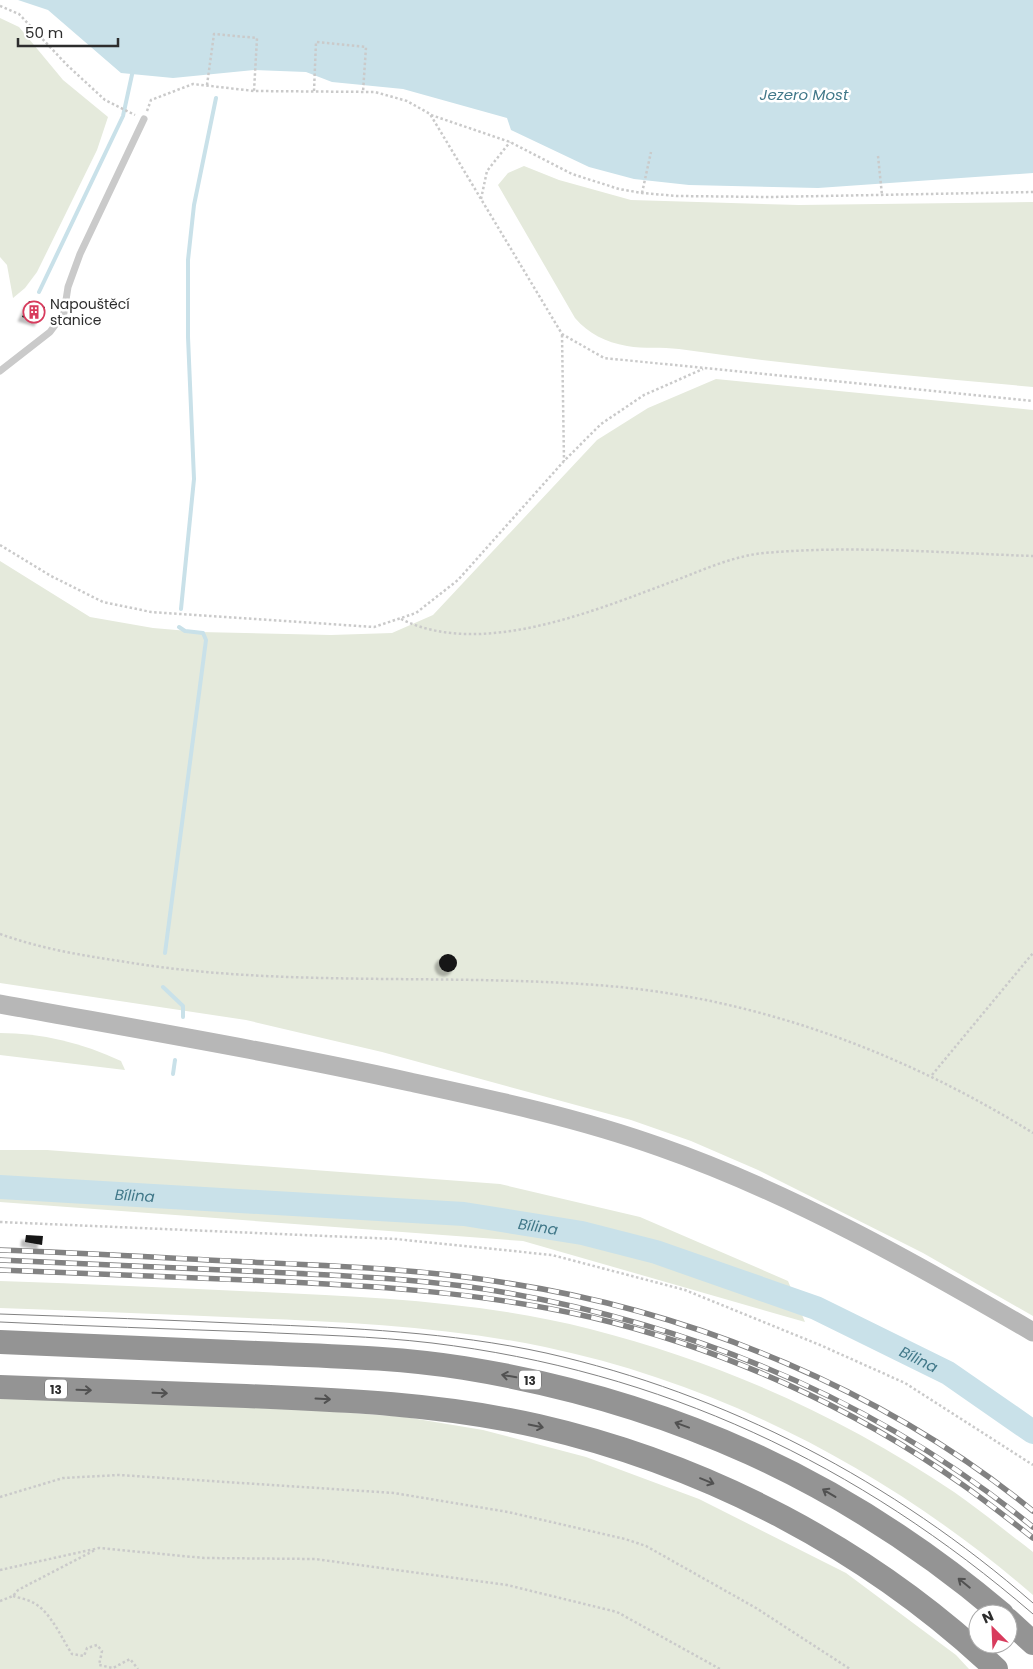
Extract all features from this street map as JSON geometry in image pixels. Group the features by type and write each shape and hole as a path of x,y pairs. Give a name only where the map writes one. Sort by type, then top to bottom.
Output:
{"highway":[{"name":"13","path":"0,1342 394,1360 463,1368 544,1383 632,1406 728,1442 810,1481 886,1526 960,1579 990,1604"},
{"name":"13","path":"0,1388 382,1403 449,1410 538,1426 623,1449 711,1483 787,1519 861,1562 928,1610 996,1669"},
{"path":"1018,1629 1033,1643"}],"street":[{"path":"0,1004 354,1070 454,1091 598,1126 661,1147 745,1180 898,1256 1033,1332"}],"lane":[{"path":"0,371 50,332 64,314 68,287 80,254 144,119"}],"path":[{"path":"0,6 19,14 67,65 105,100 144,119 151,100 193,84 254,91 374,92 407,101 430,114 510,142 572,174 619,189 677,196 1033,192"},
{"path":"207,86 214,34 257,38 254,91"},
{"path":"314,91 316,42 366,47 363,92"},
{"path":"430,114 562,334 604,358 1033,401"},
{"path":"481,200 486,171 510,142"},
{"path":"642,192 651,152"},
{"path":"878,156 882,195"},
{"path":"562,334 564,461"},
{"path":"0,545 51,576 103,602 151,612 374,627 401,619 416,612 458,580 564,461 601,424 636,400 705,368"},
{"path":"401,619 420,628 470,634 520,630 572,618 713,566 763,553 855,551 1033,556"},
{"path":"0,934 60,952 180,971 309,978 597,985 666,993 720,1002 814,1028 932,1075 983,1102 1033,1134"},
{"path":"932,1075 1033,953"},
{"path":"0,1222 396,1239 552,1255 685,1290 820,1345 905,1383 1033,1465"},
{"path":"0,1497 63,1478 119,1475 394,1493 508,1512 626,1539 646,1546 756,1608 850,1669"},
{"path":"0,1601 13,1596 18,1590 99,1548"},
{"path":"0,1570 99,1548 204,1558 315,1559 507,1585 617,1612 720,1669"},
{"path":"13,1596 34,1602 56,1625 61,1638 72,1654 84,1656 87,1648 97,1645 102,1651 99,1665 113,1668 130,1659 138,1669"}],"shaded area":[{"path":"0,18 19,27 63,80 108,117 97,150 37,272 25,288 13,298 7,265 0,257"},
{"path":"524,166 559,180 631,200 799,205 1033,202 1033,387 812,366 679,349 633,347 605,340 586,329 575,318 498,185 508,173"},
{"path":"716,379 1033,410 1033,1316 923,1253 758,1170 691,1141 631,1120 382,1052 246,1020 0,983 0,561 90,617 153,628 200,632 331,635 392,633 433,615 597,440 648,408"},
{"path":"0,1033 46,1037 77,1044 121,1061 125,1070 0,1055"},
{"path":"0,1150 47,1150 500,1184 640,1217 788,1281 805,1322 523,1241 0,1202"},
{"path":"0,1281 304,1294 428,1302 550,1320 638,1342 733,1375 779,1395 824,1416 912,1465 964,1499 1033,1552 1033,1595 979,1551 865,1473 804,1440 742,1410 678,1385 612,1364 508,1340 398,1326 0,1308"},
{"path":"0,1398 313,1410 405,1417 483,1430 586,1457 699,1499 846,1573 956,1655 969,1669 0,1669"}],"water":[{"name":"Jezero Most","path":"18,0 1033,0 1033,173 818,188 689,185 634,179 589,167 511,130 507,118 403,89 332,82 306,72 254,70 173,78 121,73 48,10"}],"building":[{"name":"Napouštěcí stanice","path":"29,301 45,307 39,322 22,317"},
{"path":"448,954 454,957 457,963 454,969 448,972 442,969 439,963 442,957"},
{"path":"26,1235 43,1236 42,1245 25,1242"}],"waterway":[{"path":"39,292 123,116 133,70"},
{"path":"181,609 194,479 188,337 188,260 194,205 216,98"},
{"path":"165,953 206,640 203,633 185,631 179,627"},
{"path":"163,987 183,1006 183,1017"},
{"path":"173,1074 175,1060"},
{"name":"Bílina","path":"0,1187 464,1214 582,1233 656,1252 816,1308 948,1373 1033,1432"}],"tram line":[{"path":"0,1314 401,1332 510,1346 546,1353 613,1371 679,1392 743,1418 805,1448 865,1481 923,1518 979,1559 1033,1603"},
{"path":"0,1322 365,1337 410,1341 517,1356 598,1376 677,1401 753,1432 827,1469 898,1512 966,1560 1033,1614"}],"railway":[{"path":"0,1250 411,1271 475,1278 578,1296 648,1314 717,1336 785,1363 852,1394 915,1429 976,1468 1033,1511"},
{"path":"0,1260 389,1279 479,1288 580,1308 650,1327 719,1349 786,1376 851,1407 914,1443 974,1482 1033,1527"},
{"path":"0,1270 376,1287 505,1301 590,1317 689,1345 785,1383 877,1430 921,1457 972,1491 1033,1538"}],"place":[{"name":"Napouštěcí stanice","path":"34,312"}]}
